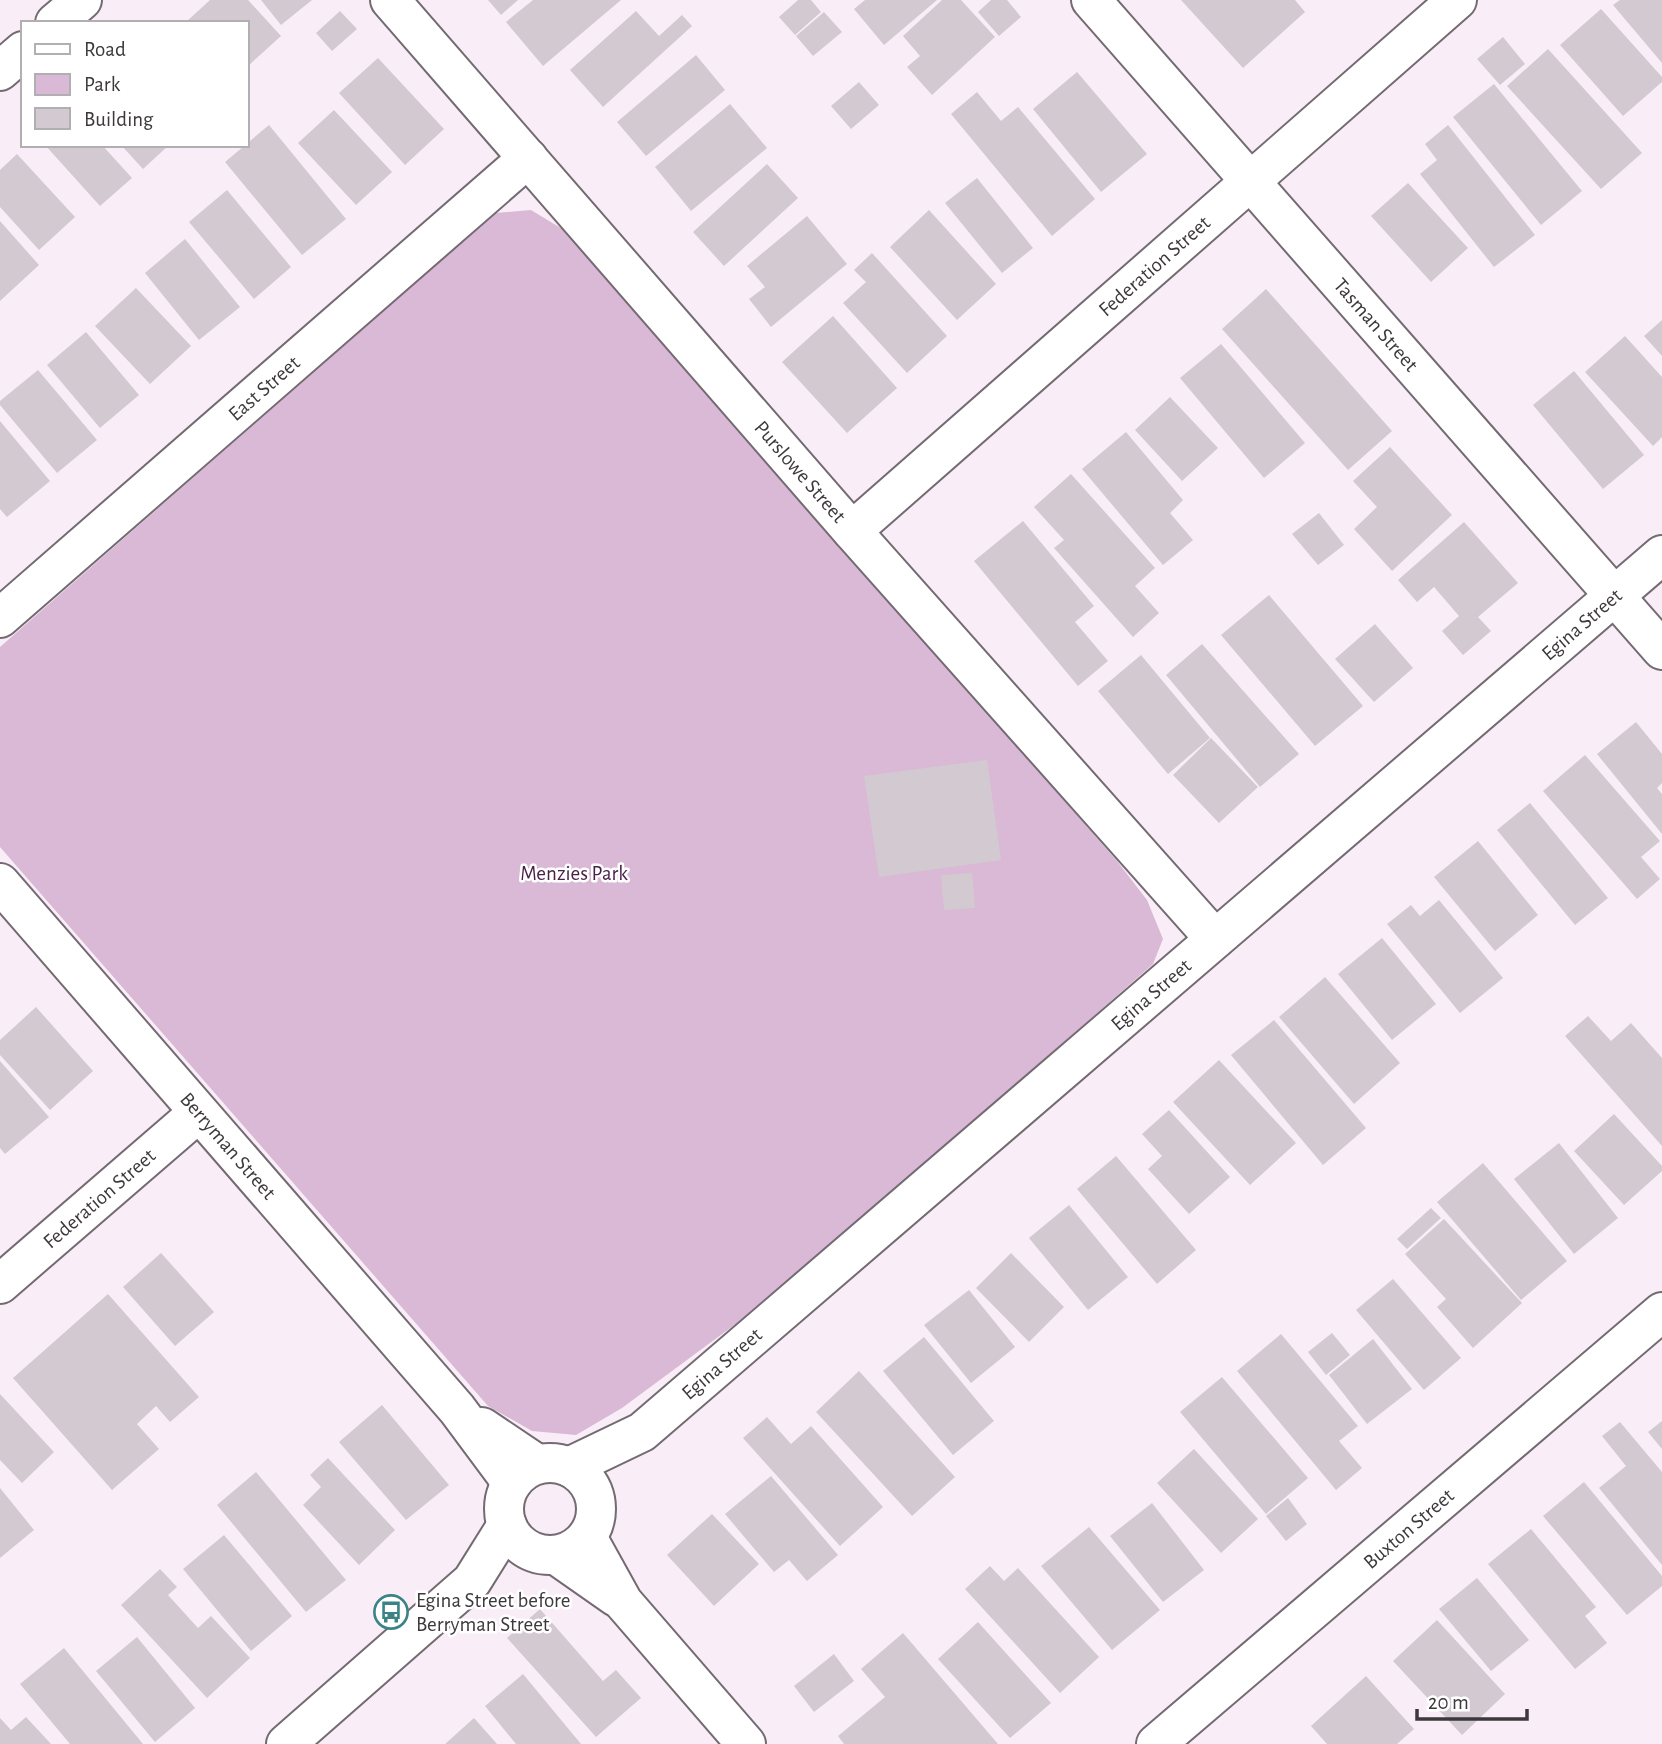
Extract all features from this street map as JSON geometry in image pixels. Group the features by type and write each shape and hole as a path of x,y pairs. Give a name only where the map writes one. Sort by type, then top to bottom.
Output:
{"street":[{"path":"57,21 82,0"},
{"name":"Purslowe Street","path":"390,0 852,531 1215,939"},
{"name":"Tasman Street","path":"1091,0 1662,650"},
{"name":"Federation Street","path":"852,531 1457,0"},
{"path":"0,71 21,53"},
{"name":"East Street","path":"0,618 528,158"},
{"name":"Egina Street","path":"570,1538 642,1432 1662,555"},
{"name":"Berryman Street","path":"0,883 457,1409 539,1471 588,1483 594,1494 570,1538 525,1549 506,1525"},
{"name":"Federation Street","path":"0,1284 198,1113"},
{"name":"Buxton Street","path":"1156,1744 1662,1312"},
{"name":"Egina Street","path":"539,1471 642,1432"},
{"path":"286,1744 472,1581 506,1525 505,1496 539,1471"},
{"path":"472,1581 570,1538"},
{"name":"Berryman Street","path":"570,1538 746,1744"}],"green space":[{"name":"Menzies Park","path":"531,210 564,230 1117,861 1147,900 1163,939 1153,964 772,1297 622,1408 576,1435 532,1431 488,1406 0,847 0,647 495,213"}],"building":[{"path":"210,0 248,0 281,36 248,66 248,21 187,21"},
{"path":"261,0 312,0 281,25"},
{"path":"488,0 518,0 501,15"},
{"path":"533,0 621,0 543,66 506,22"},
{"path":"798,0 811,0 821,12 795,35 779,17"},
{"path":"865,0 937,0 884,45 854,9"},
{"path":"942,0 961,0 995,37 932,95 907,67 920,56 903,36"},
{"path":"991,0 1007,0 1021,17 999,36 978,12"},
{"path":"1181,0 1295,0 1305,12 1243,68"},
{"path":"1620,0 1662,0 1662,63 1613,5"},
{"path":"1601,9 1662,77 1662,82 1623,116 1560,45"},
{"path":"340,11 357,29 332,51 316,33"},
{"path":"636,11 659,36 682,15 692,26 603,107 570,70"},
{"path":"824,12 842,32 813,56 796,36"},
{"path":"1503,37 1525,64 1500,85 1477,59"},
{"path":"1548,49 1642,153 1601,189 1507,86"},
{"path":"696,55 725,90 646,156 617,122"},
{"path":"378,58 444,129 405,165 339,93"},
{"path":"1077,72 1147,154 1101,192 1033,109"},
{"path":"859,82 879,105 851,129 831,106"},
{"path":"1494,84 1582,191 1541,225 1453,117"},
{"path":"977,92 1001,121 1018,107 1095,199 1052,236 951,114"},
{"path":"730,104 767,148 691,211 655,167"},
{"path":"334,110 392,172 356,205 298,143"},
{"path":"269,125 346,219 302,255 225,162 243,147 248,147 248,143"},
{"path":"1448,125 1535,235 1494,267 1420,174 1437,160 1425,144"},
{"path":"47,147 104,147 132,178 100,206"},
{"path":"123,147 167,147 143,169"},
{"path":"17,154 75,217 39,250 0,207 0,170"},
{"path":"767,164 798,198 724,266 693,232"},
{"path":"977,178 1033,248 1002,273 945,203"},
{"path":"1408,183 1468,248 1431,282 1371,216"},
{"path":"227,190 291,267 254,299 189,222"},
{"path":"929,210 996,284 957,320 890,247"},
{"path":"807,216 847,264 771,327 749,299 765,287 747,266"},
{"path":"0,221 39,265 0,301"},
{"path":"185,239 240,307 199,340 145,273"},
{"path":"872,253 947,336 907,373 843,303 866,282 854,270"},
{"path":"136,288 191,346 150,384 95,326"},
{"path":"1266,289 1392,431 1348,470 1222,329"},
{"path":"833,316 897,388 847,433 782,362"},
{"path":"1662,320 1662,356 1644,336"},
{"path":"86,332 139,395 100,428 47,365"},
{"path":"1625,336 1662,377 1662,437 1653,446 1585,372"},
{"path":"1221,344 1305,443 1264,478 1180,378"},
{"path":"38,370 97,440 57,473 0,405 0,401"},
{"path":"1574,371 1644,455 1603,489 1533,405"},
{"path":"1170,397 1218,448 1182,481 1135,430"},
{"path":"0,421 50,481 7,517 0,509"},
{"path":"1126,432 1183,500 1170,513 1193,540 1163,565 1082,469"},
{"path":"1390,447 1452,515 1392,571 1354,529 1377,507 1353,481"},
{"path":"1071,474 1155,568 1135,586 1159,613 1133,637 1054,548 1064,540 1034,507"},
{"path":"1319,513 1344,545 1318,565 1292,534"},
{"path":"1023,521 1094,606 1075,622 1108,661 1078,686 974,561"},
{"path":"1464,522 1518,583 1478,617 1491,631 1463,655 1442,631 1459,616 1434,587 1417,602 1398,580"},
{"path":"1269,595 1363,706 1315,746 1221,635"},
{"path":"1375,624 1413,668 1374,702 1335,659"},
{"path":"1202,644 1299,754 1260,787 1166,675"},
{"path":"1141,655 1210,738 1168,774 1098,691"},
{"path":"1636,722 1662,754 1662,783 1657,788 1662,794 1662,834 1597,754"},
{"path":"1211,738 1258,787 1219,823 1173,775"},
{"path":"1585,755 1660,841 1641,857 1660,879 1637,899 1543,791"},
{"path":"987,760 1001,860 879,877 864,776"},
{"path":"1530,803 1608,898 1575,925 1497,830"},
{"path":"1478,841 1538,915 1495,951 1434,877"},
{"path":"972,873 975,908 944,910 941,875"},
{"path":"1439,900 1503,978 1460,1013 1387,924 1411,905 1420,916"},
{"path":"1382,938 1436,1004 1392,1040 1338,974"},
{"path":"1325,977 1400,1063 1354,1104 1279,1017"},
{"path":"36,1007 93,1071 50,1110 0,1055 0,1040"},
{"path":"1588,1016 1611,1041 1631,1023 1662,1058 1662,1146 1565,1036"},
{"path":"1274,1020 1366,1128 1323,1165 1231,1055"},
{"path":"1219,1060 1296,1143 1250,1185 1173,1102"},
{"path":"0,1061 49,1117 5,1154 0,1148"},
{"path":"1169,1110 1230,1177 1189,1214 1148,1169 1162,1156 1142,1134"},
{"path":"1614,1114 1662,1166 1662,1171 1624,1205 1574,1151"},
{"path":"1559,1143 1618,1218 1574,1254 1514,1179"},
{"path":"1116,1156 1196,1250 1157,1284 1077,1189"},
{"path":"1483,1163 1567,1261 1521,1300 1437,1202"},
{"path":"1069,1205 1128,1277 1088,1310 1029,1238"},
{"path":"1431,1208 1441,1218 1407,1249 1397,1239"},
{"path":"1444,1219 1522,1303 1473,1348 1437,1307 1446,1299 1405,1254"},
{"path":"161,1253 214,1312 175,1346 123,1287"},
{"path":"1011,1253 1064,1307 1029,1342 976,1288"},
{"path":"1393,1279 1461,1358 1424,1390 1356,1310"},
{"path":"969,1290 1015,1347 971,1383 924,1325"},
{"path":"108,1294 199,1397 170,1422 156,1406 137,1424 159,1449 112,1490 13,1378"},
{"path":"1332,1333 1350,1355 1326,1375 1308,1352"},
{"path":"1281,1334 1358,1426 1339,1441 1362,1468 1336,1490 1237,1371"},
{"path":"924,1337 994,1421 953,1455 883,1371"},
{"path":"1373,1339 1412,1389 1367,1424 1329,1375"},
{"path":"859,1371 955,1477 912,1516 816,1412"},
{"path":"1222,1377 1308,1478 1266,1514 1180,1412"},
{"path":"0,1394 54,1452 22,1483 0,1460"},
{"path":"382,1405 449,1485 406,1520 339,1442"},
{"path":"767,1417 791,1444 811,1426 883,1507 840,1546 743,1438"},
{"path":"1662,1421 1662,1449 1648,1432"},
{"path":"1620,1422 1662,1472 1662,1565 1599,1488 1626,1466 1602,1436"},
{"path":"1194,1449 1258,1519 1221,1553 1157,1483"},
{"path":"328,1458 395,1530 359,1565 303,1505 321,1487 310,1475"},
{"path":"256,1472 346,1580 306,1612 217,1505"},
{"path":"771,1476 838,1555 807,1581 789,1560 774,1572 725,1514"},
{"path":"1584,1482 1662,1576 1662,1586 1627,1615 1543,1516"},
{"path":"0,1488 34,1530 0,1558"},
{"path":"1288,1498 1307,1524 1286,1541 1266,1516"},
{"path":"1152,1503 1204,1570 1163,1602 1110,1536"},
{"path":"712,1514 759,1564 714,1606 667,1555"},
{"path":"1089,1527 1160,1610 1112,1650 1041,1566"},
{"path":"1531,1529 1596,1607 1585,1616 1607,1643 1575,1669 1488,1564"},
{"path":"224,1535 292,1616 251,1651 183,1569"},
{"path":"990,1566 1004,1581 1018,1568 1099,1657 1060,1693 965,1589"},
{"path":"160,1569 177,1587 168,1595 198,1628 211,1616 250,1658 207,1698 121,1605"},
{"path":"1477,1578 1529,1640 1491,1671 1439,1609"},
{"path":"540,1609 603,1681 616,1670 641,1698 596,1737 507,1638"},
{"path":"1437,1620 1505,1694 1462,1735 1393,1661"},
{"path":"978,1622 1051,1703 1010,1738 938,1659"},
{"path":"903,1633 998,1744 844,1744 838,1736 885,1697 861,1669"},
{"path":"137,1637 195,1708 155,1742 96,1671"},
{"path":"64,1648 143,1744 70,1744 20,1684"},
{"path":"834,1654 854,1681 814,1712 794,1686"},
{"path":"523,1674 581,1744 516,1744 485,1706"},
{"path":"1366,1676 1414,1729 1397,1744 1327,1744 1311,1726"},
{"path":"26,1717 51,1744 0,1744 0,1718 11,1730"},
{"path":"474,1718 497,1744 445,1744"}],"place":[{"name":"Egina Street before Berryman Street","path":"391,1612"}]}
